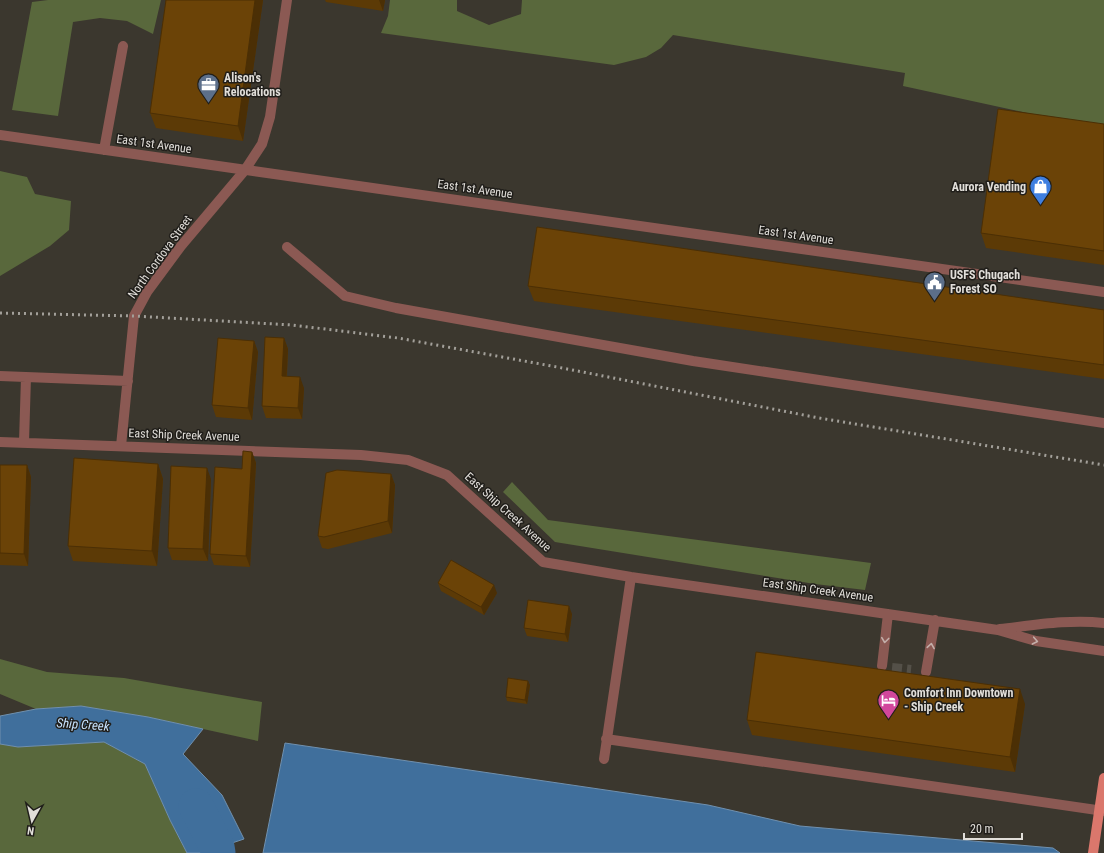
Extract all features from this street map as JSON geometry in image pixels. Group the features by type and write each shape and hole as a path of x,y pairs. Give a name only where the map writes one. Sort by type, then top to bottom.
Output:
{"main road":[{"path":"1093,853 1104,778"}],"street":[{"name":"North Cordova Street","path":"121,446 134,316 139,305 181,246 245,170 262,144 270,117 287,0"},
{"path":"104,150 123,46"},
{"name":"East 1st Avenue","path":"0,135 1104,292"},
{"path":"286,247 345,296 396,308 693,361 1104,423"},
{"path":"0,376 128,381"},
{"path":"24,442 26,377"},
{"name":"East Ship Creek Avenue","path":"0,442 361,455 408,460 447,475 543,562 631,577 998,630"},
{"path":"604,759 631,577"},
{"path":"882,666 888,614"},
{"path":"926,672 935,620"},
{"path":"998,630 1054,623 1104,623"},
{"path":"998,630 1036,641 1104,651"},
{"path":"606,738 1104,811"}],"green space":[{"path":"48,0 161,0 153,34 127,21 100,18 73,22 58,116 12,110 32,2"},
{"path":"390,0 457,0 457,11 489,25 521,14 522,0 1104,0 1104,127 1050,118 903,86 905,73 673,35 661,48 646,57 614,65 381,33 388,16"},
{"path":"0,171 27,177 35,194 71,201 69,230 50,246 0,276"},
{"path":"512,482 548,520 871,563 865,590 815,584 555,542 503,492"},
{"path":"0,659 47,672 124,678 262,702 258,741 148,717 81,706 36,709 0,694"},
{"path":"104,742 145,764 170,820 187,853 0,853 0,744 18,747"}],"water":[{"path":"81,706 148,717 203,729 183,754 222,795 244,839 202,853 187,853 170,820 145,764 104,742 18,747 0,744 0,716 36,709"},
{"path":"285,743 708,805 800,826 1053,848 1060,853 263,853"}],"building":[{"path":"166,0 255,0 238,126 150,113"},
{"path":"998,109 1104,124 1104,251 981,233"},
{"path":"537,227 1104,310 1104,365 528,286"},
{"path":"265,337 284,338 282,376 300,377 298,408 262,406"},
{"path":"218,338 254,341 248,408 212,405"},
{"path":"243,451 252,452 246,556 210,554 215,467 242,469"},
{"path":"74,458 158,464 152,551 68,546"},
{"path":"0,465 27,465 24,554 0,553"},
{"path":"171,466 207,468 203,549 168,548"},
{"path":"337,470 391,474 388,521 324,537 318,536 326,473"},
{"path":"451,560 494,585 481,607 438,583"},
{"path":"528,600 569,606 565,634 524,628"},
{"name":"Comfort Inn Downtown - Ship Creek","path":"756,652 1020,689 1010,757 747,720"},
{"path":"508,678 528,681 525,700 506,697"}],"waterway":[{"name":"Ship Creek","path":"196,806 217,847 218,853"}],"tunnel":[{"path":"892,668 911,670"}],"railway":[{"path":"0,313 134,316 292,325 398,338 819,418 1104,465"}],"place":[{"name":"Alison's Relocations","path":"208,104"},
{"name":"Aurora Vending","path":"1041,206"},
{"name":"USFS Chugach Forest SO","path":"935,302"},
{"name":"Comfort Inn Downtown - Ship Creek","path":"889,720"}]}
